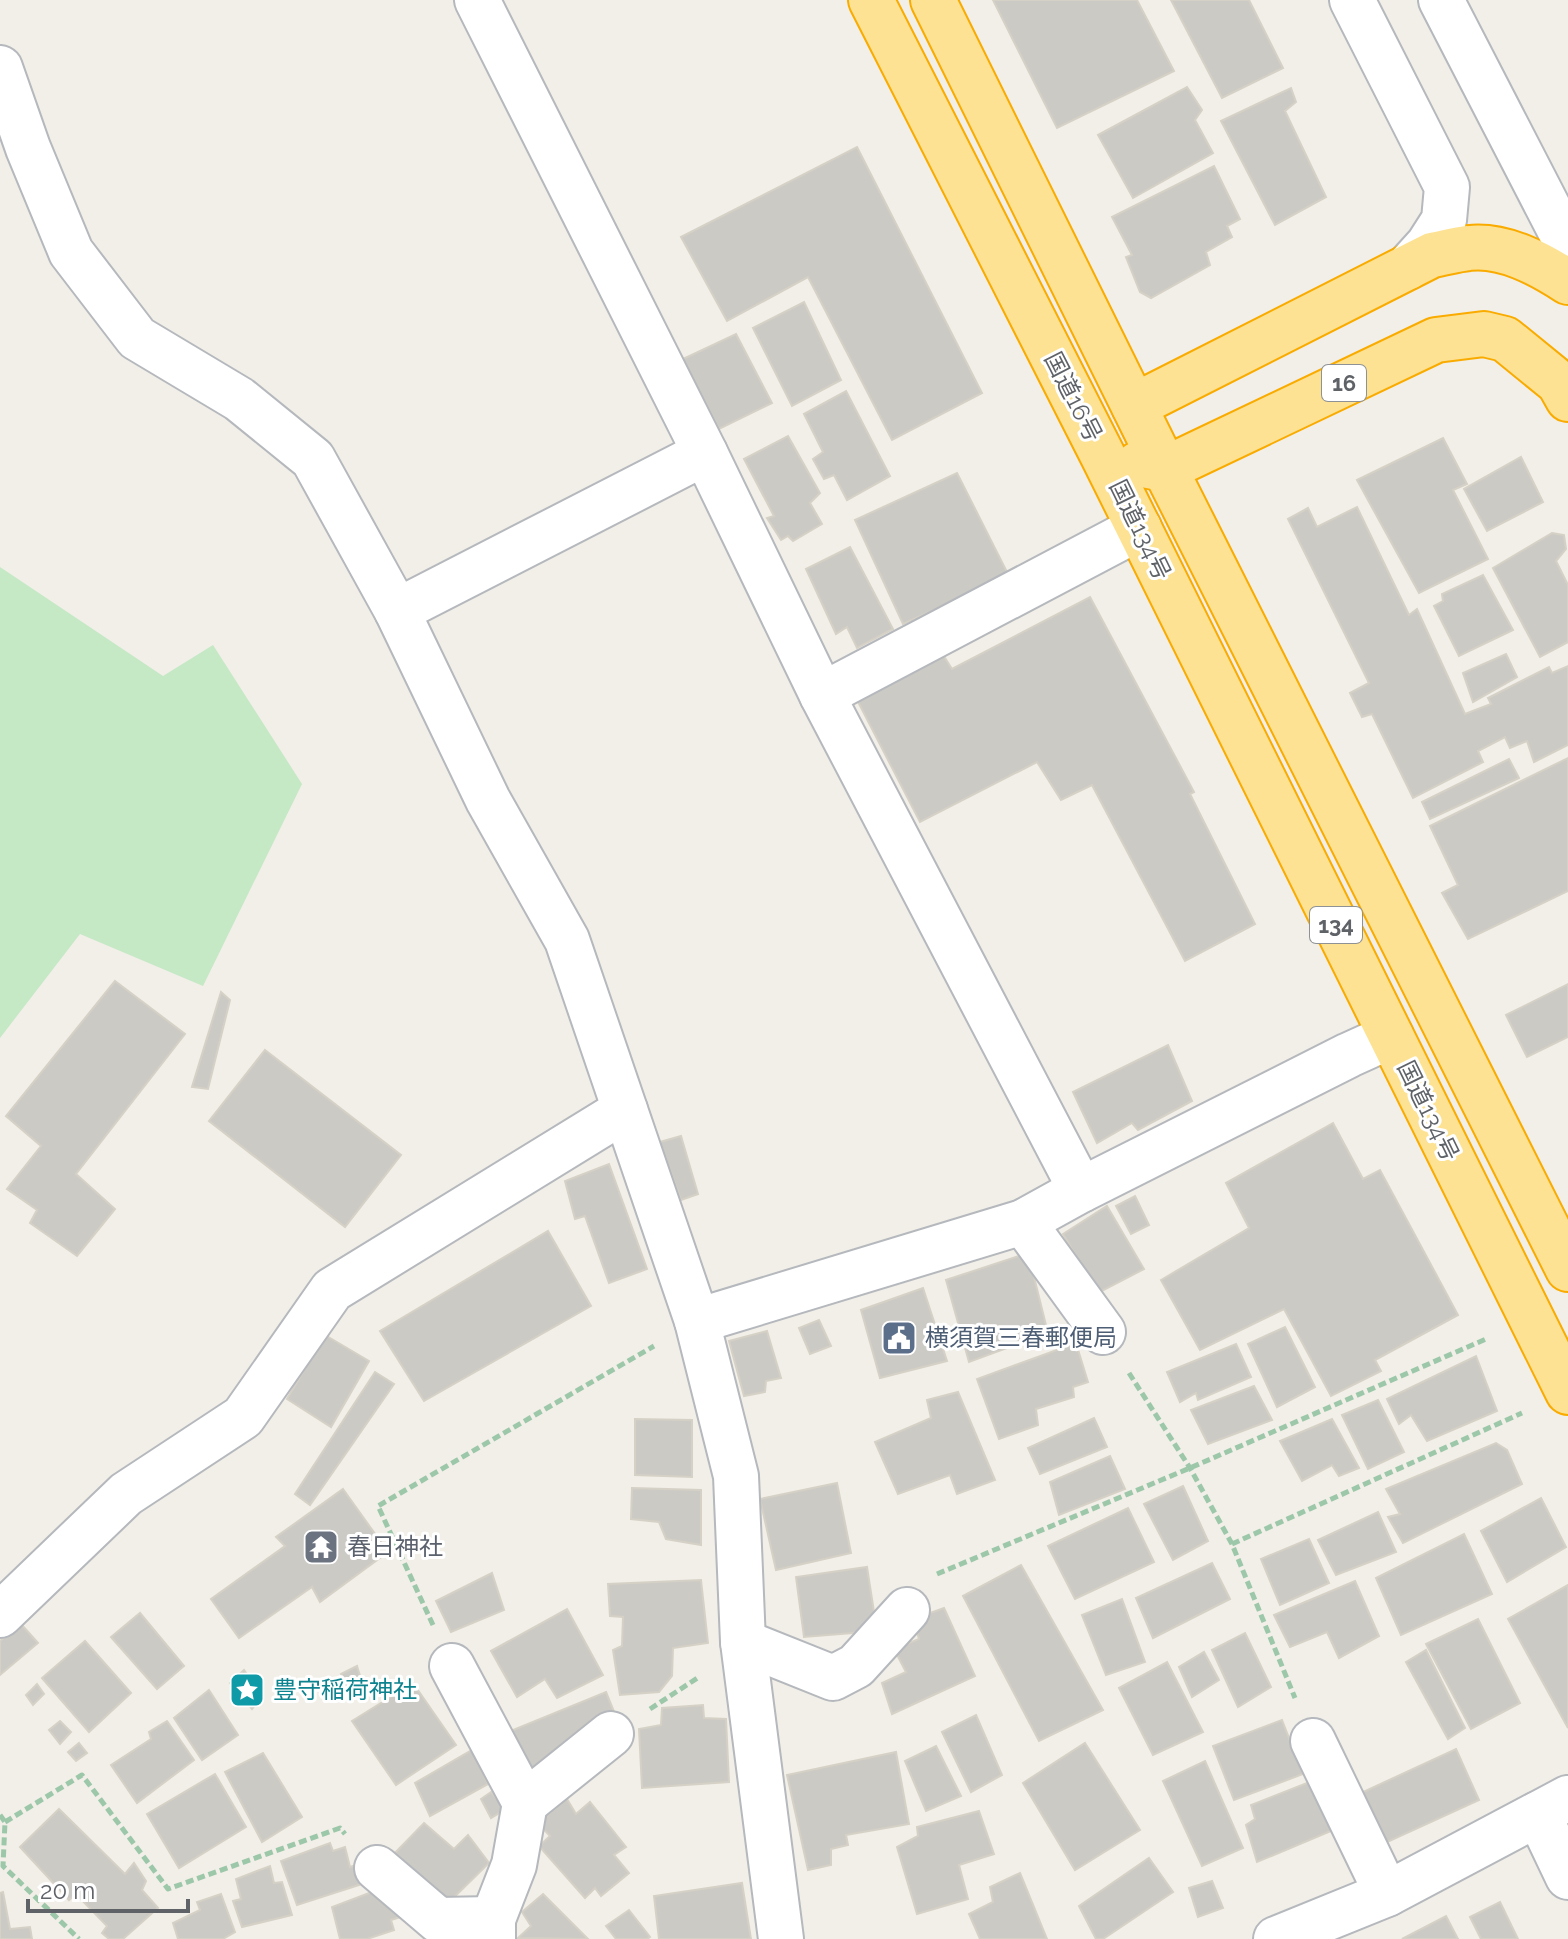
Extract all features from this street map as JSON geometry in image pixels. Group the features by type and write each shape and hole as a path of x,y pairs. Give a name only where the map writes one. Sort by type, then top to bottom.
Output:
{"highway":[{"name":"国道16号","path":"871,0 1104,458 1165,469"},
{"path":"933,0 1134,406 1432,255 1472,247 1494,249 1530,260 1568,282"},
{"name":"16","path":"1165,469 1436,340 1484,334 1505,339 1559,383 1568,399"},
{"name":"国道134号","path":"1134,406 1104,458 1568,1392"},
{"name":"国道134号","path":"1134,406 1568,1269"}],"street":[{"path":"477,0 705,453 822,695 1081,1190"},
{"path":"1352,0 1447,187 1444,220 1428,245 1408,267"},
{"path":"1441,0 1568,246"},
{"path":"0,68 28,148 71,252 137,338 239,399 313,459 397,611 488,800 567,940 697,1321 736,1476 743,1645 781,1939"},
{"path":"397,611 705,453"},
{"path":"822,695 1139,528"},
{"path":"697,1321 1023,1222 1391,1036"},
{"path":"0,1615 126,1494 243,1417 332,1290 625,1110"},
{"path":"1023,1222 1103,1332"},
{"path":"743,1645 833,1678 856,1666 907,1610"},
{"path":"377,1868 438,1920 493,1929 514,1865 525,1803 452,1666"},
{"path":"525,1803 611,1734"},
{"path":"1313,1741 1387,1894"},
{"path":"1276,1939 1387,1894 1553,1806 1568,1877"}],"path":[{"path":"907,1610 931,1576 1190,1468 1531,1319"},
{"path":"452,1666 378,1506 697,1321"},
{"path":"1103,1332 1190,1468 1232,1544 1313,1741"},
{"path":"1232,1544 1526,1412"},
{"path":"611,1734 743,1645"},
{"path":"5,1822 82,1775 168,1889 340,1828 377,1868"},
{"path":"0,1815 5,1822 3,1866 79,1939"}],"green space":[{"path":"0,567 163,676 213,645 302,784 203,986 80,934 0,1038"}],"building":[{"path":"993,0 1137,0 1174,71 1057,128"},
{"path":"1171,0 1249,0 1283,68 1222,98"},
{"path":"1187,87 1202,110 1195,120 1213,153 1133,198 1098,135"},
{"path":"1291,88 1296,102 1285,111 1326,197 1275,225 1221,121"},
{"path":"857,147 982,393 892,440 808,277 727,321 681,237"},
{"path":"1214,166 1240,219 1227,226 1232,237 1206,252 1210,265 1151,298 1140,292 1126,257 1132,255 1112,217"},
{"path":"804,302 841,380 792,406 753,328"},
{"path":"736,334 772,403 719,429 683,359"},
{"path":"846,391 890,476 847,500 834,475 824,479 813,459 823,452 804,414"},
{"path":"788,436 820,493 810,503 822,524 793,541 788,536 781,540 767,518 774,516 744,459"},
{"path":"1443,438 1467,484 1453,490 1488,559 1419,593 1357,480"},
{"path":"1521,457 1543,502 1487,531 1464,489"},
{"path":"957,473 1009,576 903,624 855,520"},
{"path":"1357,507 1409,615 1417,609 1465,714 1491,704 1488,698 1549,667 1552,673 1568,666 1568,745 1534,762 1527,741 1510,748 1505,737 1478,751 1483,762 1413,798 1372,714 1362,717 1350,693 1369,683 1288,519 1308,508 1317,527"},
{"path":"1552,533 1564,535 1566,549 1556,561 1568,585 1568,642 1540,657 1493,568"},
{"path":"850,547 893,629 857,648 847,627 836,634 806,569"},
{"path":"1483,575 1513,630 1459,656 1434,606 1443,601 1442,594"},
{"path":"1090,597 1194,792 1190,794 1255,924 1185,961 1092,785 1061,800 1037,762 920,822 856,698 942,653 952,669"},
{"path":"1506,654 1517,677 1473,702 1463,673"},
{"path":"1568,758 1568,891 1468,939 1442,893 1458,885 1430,826"},
{"path":"1509,759 1519,778 1430,819 1422,802"},
{"path":"115,981 185,1034 76,1174 115,1209 77,1256 30,1223 37,1210 7,1189 41,1146 6,1116"},
{"path":"1568,984 1568,1037 1527,1057 1506,1015"},
{"path":"221,992 230,1000 208,1089 192,1087"},
{"path":"1168,1045 1192,1101 1138,1130 1132,1123 1097,1143 1073,1092"},
{"path":"265,1050 401,1155 345,1227 209,1121"},
{"path":"1333,1123 1363,1179 1380,1170 1458,1315 1375,1360 1381,1371 1331,1396 1284,1309 1200,1350 1161,1280 1249,1228 1226,1183"},
{"path":"681,1136 698,1194 681,1200 660,1142"},
{"path":"609,1164 647,1269 609,1283 585,1216 575,1219 565,1181"},
{"path":"1135,1196 1149,1225 1131,1234 1116,1206"},
{"path":"1107,1206 1144,1269 1098,1293 1063,1234"},
{"path":"548,1231 591,1306 424,1401 380,1331"},
{"path":"1028,1253 1048,1333 969,1362 946,1280"},
{"path":"923,1288 947,1361 880,1378 861,1310"},
{"path":"819,1320 831,1346 810,1354 799,1328"},
{"path":"1285,1327 1315,1387 1277,1407 1248,1344"},
{"path":"767,1331 781,1378 766,1381 765,1392 744,1396 729,1341"},
{"path":"325,1335 369,1361 331,1427 287,1399"},
{"path":"1076,1343 1088,1382 1073,1387 1074,1397 1036,1409 1038,1425 999,1439 977,1379"},
{"path":"1236,1344 1251,1377 1198,1400 1196,1393 1180,1402 1167,1372"},
{"path":"1476,1356 1497,1411 1427,1441 1411,1415 1399,1424 1387,1399"},
{"path":"375,1372 394,1384 310,1505 295,1494"},
{"path":"1254,1386 1272,1420 1208,1444 1191,1410"},
{"path":"958,1392 995,1480 957,1494 950,1475 898,1494 875,1442 931,1418 927,1400"},
{"path":"1378,1400 1404,1452 1368,1469 1342,1415"},
{"path":"1094,1418 1107,1447 1040,1474 1028,1448"},
{"path":"635,1419 692,1420 692,1477 635,1475"},
{"path":"1332,1419 1359,1468 1339,1476 1332,1465 1302,1481 1280,1441"},
{"path":"1496,1443 1507,1450 1522,1484 1403,1543 1388,1517 1400,1514 1386,1489"},
{"path":"1110,1456 1125,1489 1059,1515 1050,1482"},
{"path":"837,1483 851,1553 776,1570 760,1499"},
{"path":"1183,1486 1208,1541 1173,1560 1144,1504"},
{"path":"632,1488 701,1490 701,1545 666,1539 659,1522 631,1519"},
{"path":"343,1489 388,1552 320,1602 312,1587 239,1638 211,1599 285,1546 276,1537"},
{"path":"1541,1498 1566,1547 1507,1582 1481,1531"},
{"path":"1128,1508 1154,1562 1075,1599 1048,1546"},
{"path":"1378,1512 1396,1552 1336,1575 1318,1540"},
{"path":"1464,1534 1492,1594 1401,1635 1376,1578"},
{"path":"1309,1539 1329,1583 1280,1605 1261,1559"},
{"path":"1212,1563 1230,1599 1153,1638 1136,1598"},
{"path":"1021,1565 1103,1710 1039,1741 963,1596"},
{"path":"867,1567 877,1631 804,1637 796,1577"},
{"path":"492,1573 504,1610 451,1632 436,1601"},
{"path":"701,1580 708,1643 673,1648 672,1676 659,1692 620,1695 613,1650 622,1646 623,1617 610,1616 608,1584"},
{"path":"1355,1581 1379,1636 1339,1658 1327,1632 1290,1647 1274,1615"},
{"path":"1568,1585 1568,1728 1508,1619"},
{"path":"1122,1599 1145,1662 1106,1675 1082,1615"},
{"path":"944,1608 975,1676 892,1714 882,1683 906,1672 894,1649 919,1639 913,1619"},
{"path":"567,1609 603,1675 557,1698 545,1679 517,1697 491,1651"},
{"path":"140,1613 184,1666 157,1689 111,1637"},
{"path":"1478,1619 1520,1703 1471,1729 1426,1644"},
{"path":"21,1624 38,1643 0,1675 0,1641"},
{"path":"1245,1633 1271,1687 1238,1707 1212,1650"},
{"path":"85,1641 131,1693 89,1732 42,1678"},
{"path":"1426,1650 1465,1728 1448,1739 1406,1662"},
{"path":"1204,1652 1219,1680 1192,1697 1179,1667"},
{"path":"1167,1662 1203,1732 1153,1755 1119,1688"},
{"path":"357,1666 362,1682 349,1689 341,1674"},
{"path":"244,1670 262,1696 252,1709 230,1683"},
{"path":"413,1683 456,1745 396,1785 352,1721"},
{"path":"37,1684 44,1694 33,1705 26,1695"},
{"path":"209,1690 238,1735 202,1760 174,1718"},
{"path":"606,1692 617,1719 525,1776 508,1732"},
{"path":"703,1705 704,1718 726,1719 729,1782 642,1788 639,1729 661,1725 662,1708"},
{"path":"976,1715 1002,1775 971,1792 942,1732"},
{"path":"1282,1720 1303,1774 1234,1800 1213,1746"},
{"path":"60,1721 71,1732 60,1744 49,1730"},
{"path":"167,1721 194,1760 137,1803 111,1765 151,1739 149,1732"},
{"path":"79,1743 87,1753 76,1761 68,1752"},
{"path":"1085,1743 1140,1830 1075,1870 1023,1783"},
{"path":"936,1746 961,1796 926,1811 905,1761"},
{"path":"1456,1749 1479,1800 1383,1844 1361,1793"},
{"path":"472,1750 488,1784 430,1816 415,1783"},
{"path":"896,1752 909,1824 846,1835 848,1845 831,1849 831,1865 808,1870 787,1775"},
{"path":"263,1753 302,1817 262,1842 225,1772"},
{"path":"1205,1761 1243,1848 1202,1866 1163,1781"},
{"path":"215,1774 246,1827 179,1868 147,1814"},
{"path":"1312,1781 1331,1831 1257,1862 1246,1825 1255,1819 1251,1805"},
{"path":"491,1792 506,1809 491,1818 481,1799"},
{"path":"567,1799 576,1814 590,1802 626,1847 614,1855 629,1873 601,1896 595,1888 585,1898 539,1846 550,1836 538,1823"},
{"path":"59,1809 125,1874 134,1863 146,1881 142,1890 158,1908 123,1939 109,1939 102,1933 107,1926 76,1894 69,1900 20,1847"},
{"path":"979,1811 994,1854 959,1865 968,1899 917,1914 897,1847 918,1836 917,1827"},
{"path":"424,1823 454,1849 468,1835 489,1863 441,1910 389,1859"},
{"path":"330,1843 333,1851 345,1847 350,1867 362,1863 368,1882 297,1905 281,1861"},
{"path":"1149,1858 1173,1892 1103,1939 1096,1939 1079,1906"},
{"path":"270,1866 274,1883 282,1882 292,1915 242,1927 233,1901 241,1899 236,1879"},
{"path":"1020,1873 1047,1939 980,1939 969,1914 993,1902 990,1887"},
{"path":"1212,1881 1223,1908 1198,1917 1189,1888"},
{"path":"742,1883 751,1939 659,1939 654,1896"},
{"path":"385,1887 407,1915 391,1920 394,1930 367,1939 340,1939 332,1907"},
{"path":"3,1892 10,1929 30,1927 32,1939 0,1939 0,1893"},
{"path":"221,1894 235,1932 223,1939 178,1939 173,1923 200,1910 197,1902"},
{"path":"543,1894 588,1939 518,1938 531,1926 522,1912"},
{"path":"1500,1902 1518,1939 1481,1939 1470,1917"},
{"path":"629,1910 650,1937 616,1939 606,1926"},
{"path":"1446,1916 1458,1939 1402,1939"}],"place":[{"name":"横須賀三春郵便局","path":"899,1338"},
{"name":"春日神社","path":"321,1547"},
{"name":"豊守稲荷神社","path":"247,1690"}]}
